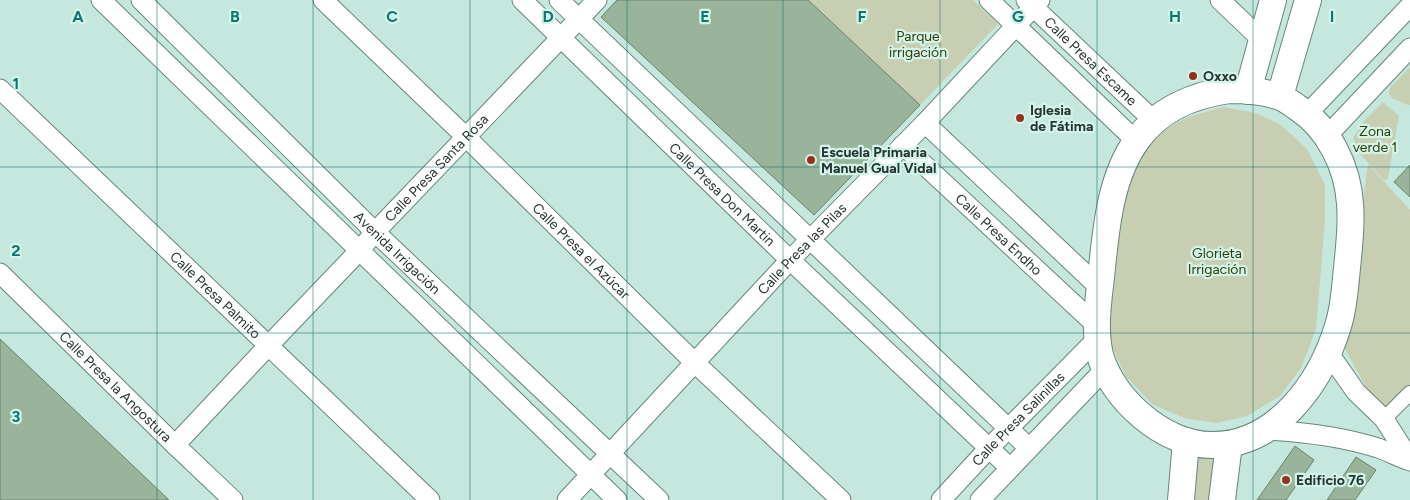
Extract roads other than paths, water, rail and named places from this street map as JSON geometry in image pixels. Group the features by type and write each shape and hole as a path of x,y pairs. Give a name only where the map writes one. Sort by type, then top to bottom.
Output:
{"main road":[{"path":"1280,96 1308,0"},
{"path":"1248,90 1262,40 1267,4"},
{"path":"1229,90 1248,90 1280,96 1307,114 1320,127 1335,151 1344,173 1350,201 1351,220 1339,325 1323,365 1305,393 1295,405 1267,430 1239,442 1229,444 1209,445 1186,441 1155,426 1140,414 1125,399 1105,370 1097,332 1099,287 1108,216 1113,196 1136,141 1154,121 1180,104 1214,92 1229,90"},
{"path":"1181,500 1186,441"},
{"path":"1222,500 1229,444"}],"street":[{"name":"Avenida Irrigación","path":"101,0 617,500"},
{"name":"Avenida Irrigación","path":"141,0 375,232 659,500"},
{"name":"Calle Presa el Azúcar","path":"322,0 466,137 694,362 842,500"},
{"name":"Calle Presa Don Martin","path":"522,0 790,260 990,447 1010,468"},
{"name":"Calle Presa Don Martin","path":"559,0 1029,448"},
{"name":"Calle Presa Santa Rosa","path":"175,446 375,232 597,0"},
{"name":"Calle Presa Escame","path":"990,0 1136,141"},
{"path":"1220,0 1262,40"},
{"name":"Calle Presa Escame","path":"1033,2 1154,121"},
{"name":"Calle Presa las Pilas","path":"567,500 790,260 925,123 1016,25 1033,2"},
{"path":"1307,114 1410,6"},
{"path":"1327,136 1410,48"},
{"name":"Calle Presa Palmito","path":"0,89 430,500"},
{"path":"925,123 1099,287"},
{"name":"Calle Presa Endho","path":"903,145 1097,332"},
{"name":"Calle Presa la Angostura","path":"0,273 175,446 233,500"},
{"name":"Calle Presa Salinillas","path":"941,500 1009,429 1097,332"},
{"path":"1328,352 1356,392 1384,419 1410,461"},
{"name":"Calle Presa Salinillas","path":"980,500 1105,370"},
{"path":"1384,419 1410,393"},
{"path":"1267,430 1337,437 1379,448 1410,461"}],"place":[{"name":"Oxxo","path":"1193,76"},
{"name":"Iglesia de Fátima","path":"1020,118"},
{"name":"Escuela Primaria Manuel Gual Vidal","path":"811,160"},
{"name":"Edificio 76","path":"1286,480"}],"park label":[{"name":"Parque irrigación","path":"918,44"},
{"name":"Zona verde 1","path":"1375,140"},
{"name":"Glorieta Irrigación","path":"1217,262"}]}
